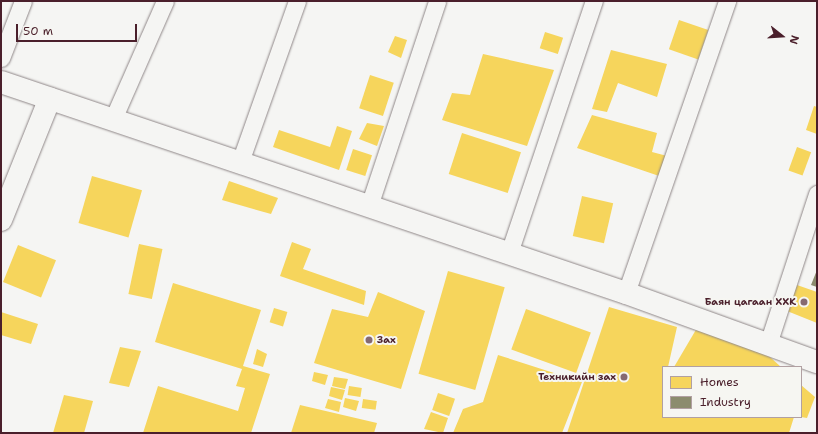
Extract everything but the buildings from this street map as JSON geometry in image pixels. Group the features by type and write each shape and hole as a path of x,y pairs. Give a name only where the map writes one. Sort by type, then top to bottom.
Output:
{"main road":[{"path":"1,82 626,293 817,362"},
{"path":"1,220 50,98"}],"street":[{"path":"1,58 23,1"},
{"path":"113,119 165,1"},
{"path":"240,162 297,1"},
{"path":"369,206 437,1"},
{"path":"509,253 594,1"},
{"path":"626,293 727,1"},
{"path":"768,344 817,194"}],"place":[{"name":"Баян цагаан ХХК","path":"804,302"},
{"name":"Зах","path":"369,340"},
{"name":"Техникийн зах","path":"624,377"}]}
